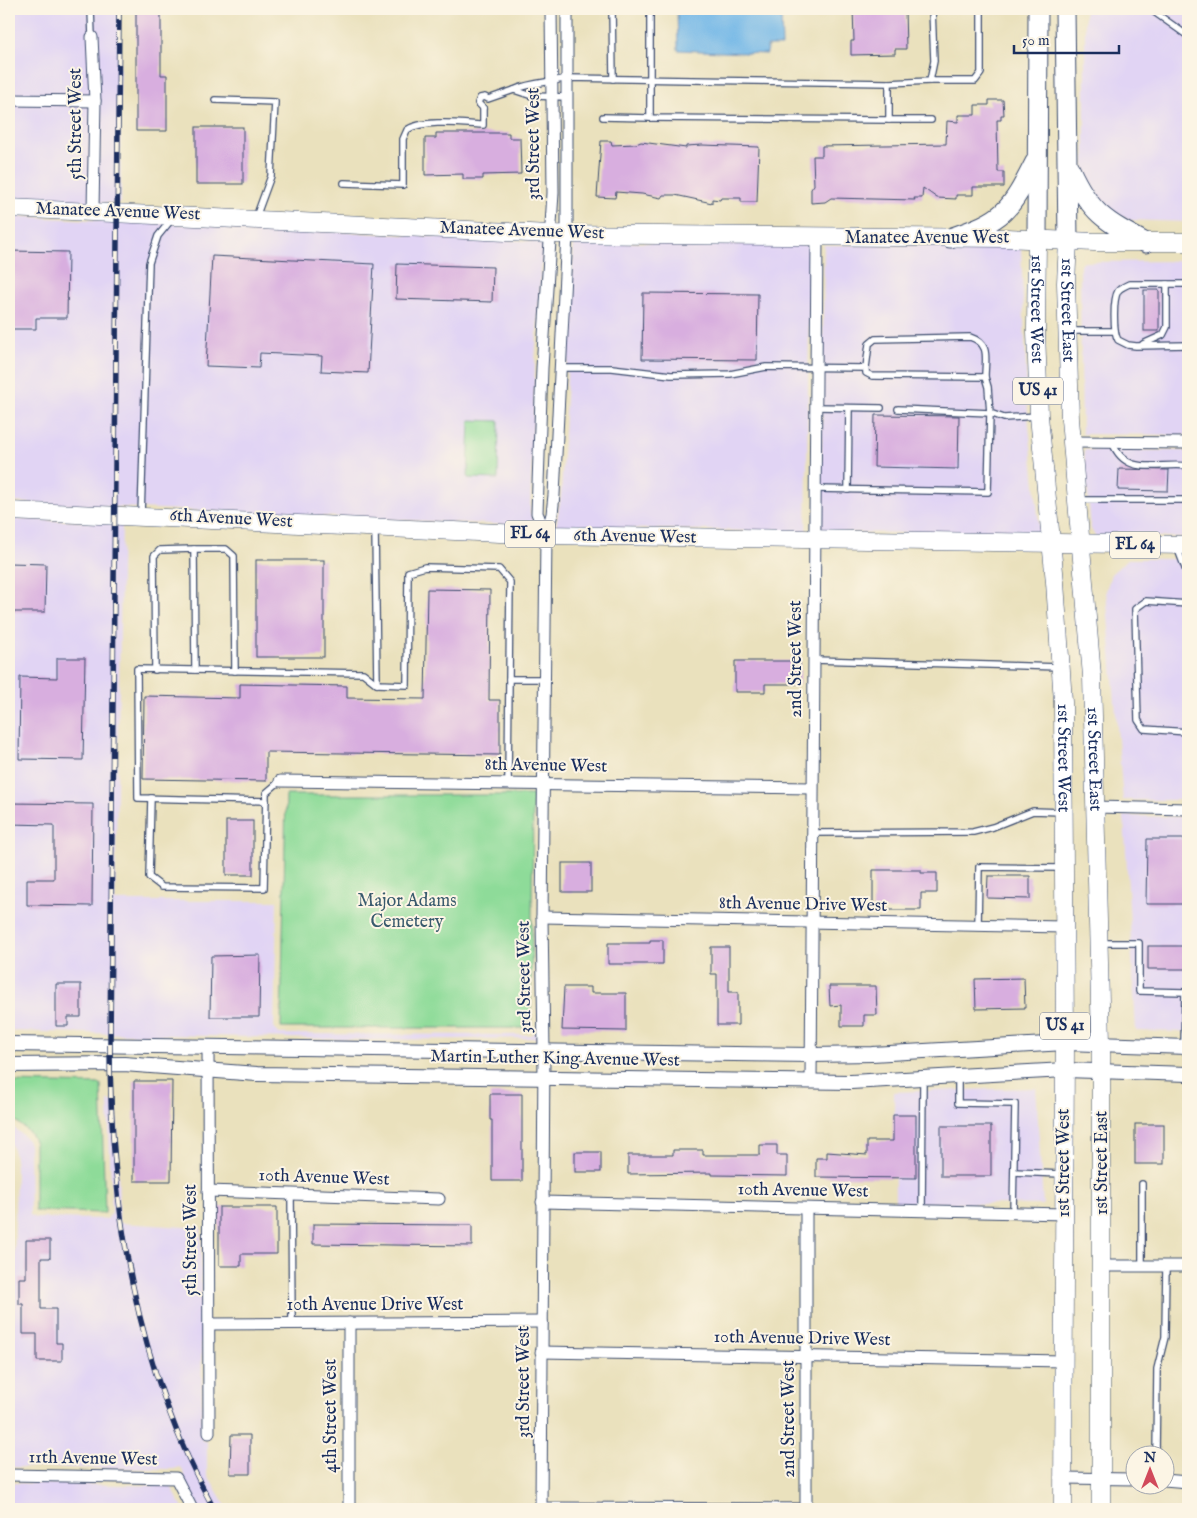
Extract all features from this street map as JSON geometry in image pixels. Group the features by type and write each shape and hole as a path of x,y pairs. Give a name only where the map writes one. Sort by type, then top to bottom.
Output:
{"highway":[{"name":"1st Street West","path":"1037,239 1038,9"},
{"name":"1st Street East","path":"1065,9 1068,240"},
{"path":"950,238 986,226 1002,215 1016,198 1036,158"},
{"path":"1068,163 1079,188 1091,207 1106,222 1146,243"}],"main road":[{"name":"Manatee Avenue West","path":"9,208 178,214 559,234 1037,239 1146,243 1188,242"},
{"name":"1st Street West","path":"1037,239 1036,331 1039,416 1062,667 1065,1043 1063,1509"},
{"name":"1st Street East","path":"1068,240 1067,331 1072,442 1079,500 1092,676 1102,1070 1101,1509"},
{"name":"6th Avenue West","path":"9,511 141,515 546,535 1082,544"},
{"name":"FL 64","path":"1082,544 1182,545"}],"street":[{"name":"3rd Street West","path":"541,1508 544,1078 542,918 546,535 552,514 554,495 561,368 559,234 552,97 551,9"},
{"name":"3rd Street West","path":"546,535 537,512 542,368 559,234 567,97 566,9"},
{"name":"5th Street West","path":"92,37 95,101 93,210"},
{"path":"9,100 95,101"},
{"name":"2nd Street West","path":"811,1081 817,237"},
{"path":"542,368 561,368"},
{"path":"1072,442 1188,443"},
{"name":"8th Avenue West","path":"280,780 812,788"},
{"path":"1094,807 1188,808"},
{"name":"8th Avenue Drive West","path":"542,918 1064,927"},
{"name":"Martin Luther King Avenue West","path":"9,1044 811,1055 872,1054 1065,1043 1186,1047"},
{"name":"5th Street West","path":"208,1046 209,1433"},
{"name":"Martin Luther King Avenue West","path":"9,1065 124,1064 208,1071 811,1081 923,1079 1065,1070 1188,1074"},
{"name":"10th Avenue West","path":"208,1191 439,1200"},
{"name":"10th Avenue West","path":"542,1202 1064,1214"},
{"name":"2nd Street West","path":"806,1209 808,1357 806,1509"},
{"path":"1102,1266 1188,1266"},
{"name":"10th Avenue Drive West","path":"209,1324 542,1322"},
{"name":"4th Street West","path":"349,1323 349,1509"},
{"name":"10th Avenue Drive West","path":"541,1352 1063,1361"},
{"name":"11th Avenue West","path":"9,1475 176,1478 192,1509"},
{"path":"1063,1478 1124,1479"},
{"path":"1174,1481 1188,1482"},
{"path":"541,1508 834,1509"}],"lane":[{"path":"91,9 92,37"},
{"path":"612,9 613,79"},
{"path":"650,9 650,118"},
{"path":"930,82 934,61 932,9"},
{"path":"484,108 479,105 478,100 484,97 488,99 530,83 552,82 567,78 889,83 975,81 982,73 981,9"},
{"path":"1150,9 1188,36"},
{"path":"889,83 889,120"},
{"path":"514,90 532,96 567,97"},
{"path":"344,183 403,185 403,139 407,130 425,125 484,125 484,108 488,106 488,99"},
{"path":"215,100 275,102 270,176 255,219"},
{"path":"603,117 931,120"},
{"path":"141,515 150,254 164,227 178,214"},
{"path":"1188,284 1129,284 1122,288 1116,298 1115,330 1118,340 1128,345 1188,345"},
{"path":"1136,346 1157,340 1163,335 1166,326 1167,284"},
{"path":"1067,331 1115,330"},
{"path":"814,489 988,492 990,412 988,387 985,377 985,346 981,341 970,337 875,339 869,344 866,373 872,376 985,377"},
{"path":"561,368 612,368 671,375 730,374 766,367 866,368"},
{"path":"815,407 881,408"},
{"path":"848,490 849,408"},
{"path":"898,409 990,412 1004,418 1039,416"},
{"path":"1112,442 1117,454 1131,465 1188,466"},
{"path":"1079,500 1188,500"},
{"path":"375,526 377,684"},
{"path":"1182,545 1188,576"},
{"path":"155,670 155,554 164,549 226,549 234,556 235,671"},
{"path":"194,550 195,670"},
{"path":"266,801 138,798 136,669 363,673 377,684 407,685 408,572 424,568 499,569 510,582 508,783"},
{"path":"1188,604 1146,601 1136,609 1138,720 1144,729 1188,732"},
{"path":"814,660 1062,667"},
{"path":"509,679 544,679"},
{"path":"150,798 149,877 162,887 264,888 266,793 280,780"},
{"path":"812,833 973,832 993,827 1033,811 1064,812"},
{"path":"978,926 979,867 1064,868"},
{"path":"1098,942 1139,943 1139,991 1185,992 1186,1047"},
{"path":"958,1076 958,1104 1015,1104 1013,1213"},
{"path":"922,1211 923,1079"},
{"path":"1014,1172 1064,1174"},
{"path":"1142,1184 1142,1266"},
{"path":"290,1194 292,1323"},
{"path":"1156,1446 1157,1369 1165,1337 1166,1266"}],"shaded area":[{"path":"9,9 119,9 121,203 9,200"},
{"path":"1085,9 1188,9 1188,222 1129,220 1104,207 1093,192 1085,168"},
{"path":"9,216 543,242 535,360 530,512 535,526 9,502"},
{"path":"574,242 810,245 806,532 556,527 561,495"},
{"path":"824,245 1016,246 1021,249 1028,417 1040,534 821,532"},
{"path":"1188,261 1188,435 1082,434 1080,264 1085,262"},
{"path":"1084,450 1188,451 1188,537 1095,536 1091,529"},
{"path":"9,519 122,523 115,901 277,901 274,1027 279,1034 531,1035 536,1032 537,1038 368,1040 9,1031"},
{"path":"1128,559 1188,559 1188,800 1123,800 1106,591 1111,574"},
{"path":"1124,816 1188,817 1188,1032 1136,1031"},
{"path":"1036,1088 1043,1205 895,1202 894,1092"},
{"path":"108,1101 117,1102 119,1223 201,1228 202,1441 207,1441 207,1475 228,1509 200,1509 184,1479 183,1470 180,1467 174,1469 9,1467 16,1168 14,1152 9,1139 9,1124 26,1138 29,1144 30,1215 35,1218 107,1219 112,1212"},
{"path":"9,1483 171,1486 183,1509 9,1509"}],"green space":[{"path":"470,420 499,421 498,479 468,478"},
{"name":"Major Adams Cemetery","path":"286,795 533,795 531,1028 281,1028"},
{"path":"9,1082 101,1084 105,1213 35,1211 35,1143 30,1133 9,1115"}],"water":[{"path":"677,9 778,10 781,13 782,46 767,46 767,54 678,50"}],"building":[{"path":"136,9 161,9 161,75 167,75 167,131 136,131"},
{"path":"853,9 905,9 906,49 895,49 895,54 851,55 851,41 854,41"},
{"path":"989,100 1003,100 1004,115 1001,115 1001,120 997,120 998,172 1004,172 1004,187 973,187 973,195 956,195 956,199 937,198 923,188 922,198 914,198 915,200 831,198 825,202 811,203 811,189 814,185 813,156 822,156 822,146 946,144 947,121 958,122 958,115 975,115 975,105 989,105"},
{"path":"196,127 243,127 243,184 196,184"},
{"path":"436,133 509,133 509,138 520,138 521,174 483,175 483,179 463,179 463,174 425,175 425,138 436,138"},
{"path":"601,141 611,141 612,145 641,142 686,148 686,146 702,145 759,147 757,202 741,202 741,198 721,198 720,200 712,199 712,203 675,195 663,195 661,198 616,192 615,198 597,197"},
{"path":"9,251 68,252 67,318 36,318 36,329 9,329"},
{"path":"212,256 374,264 368,373 321,371 322,356 260,353 259,368 206,366"},
{"path":"397,264 493,267 492,302 396,299"},
{"path":"1144,290 1159,290 1159,331 1144,331"},
{"path":"643,293 758,294 757,360 642,359"},
{"path":"875,415 959,416 958,469 874,467"},
{"path":"1119,469 1169,470 1168,491 1118,490"},
{"path":"256,560 324,560 324,657 256,657"},
{"path":"9,563 46,564 45,612 9,612"},
{"path":"427,589 490,590 489,700 500,700 500,755 266,752 266,781 143,779 144,696 240,698 240,684 347,686 347,698 425,699"},
{"path":"57,658 85,658 83,760 19,759 20,677 57,678"},
{"path":"735,661 800,661 800,684 765,684 765,692 735,692"},
{"path":"9,803 93,804 92,906 27,905 27,879 54,879 54,825 9,824"},
{"path":"226,821 253,821 253,875 226,875"},
{"path":"1147,839 1188,839 1188,904 1146,904"},
{"path":"562,863 591,863 591,892 562,892"},
{"path":"873,870 921,870 921,873 937,873 937,893 921,893 921,910 873,910"},
{"path":"988,876 1030,876 1030,899 987,898"},
{"path":"650,940 663,940 663,964 608,964 608,943 650,943"},
{"path":"1148,946 1188,946 1188,969 1148,969"},
{"path":"711,947 729,947 729,992 738,992 738,1025 717,1025 717,974 711,974"},
{"path":"260,955 259,1017 210,1017 211,956"},
{"path":"1024,978 1025,1008 976,1009 975,979"},
{"path":"56,984 81,984 81,1017 68,1017 68,1026 56,1026"},
{"path":"829,986 876,986 877,1015 864,1015 864,1026 841,1026 841,1005 830,1006"},
{"path":"564,987 591,987 591,993 626,993 626,1031 562,1030"},
{"path":"134,1081 172,1081 171,1181 134,1181"},
{"path":"490,1094 522,1094 522,1181 492,1181"},
{"path":"893,1115 916,1115 916,1178 816,1177 816,1158 827,1158 827,1152 867,1155 867,1141 893,1141"},
{"path":"1135,1124 1164,1124 1164,1164 1135,1164"},
{"path":"941,1126 991,1126 991,1176 941,1176"},
{"path":"760,1145 777,1145 777,1155 787,1155 787,1176 712,1175 712,1173 628,1174 628,1155 673,1155 673,1150 703,1150 703,1155 760,1155"},
{"path":"575,1152 601,1152 601,1172 575,1172"},
{"path":"219,1207 277,1207 277,1254 241,1254 241,1266 219,1266"},
{"path":"313,1224 472,1225 472,1246 313,1244"},
{"path":"26,1240 50,1240 50,1258 41,1258 41,1309 56,1309 56,1343 62,1343 62,1361 37,1361 37,1334 23,1334 23,1304 19,1304 19,1278 26,1278"},
{"path":"231,1435 250,1435 250,1474 230,1474"}],"railway":[{"path":"119,9 111,1105 122,1225 132,1284 146,1342 164,1399 187,1455 214,1509"}]}
